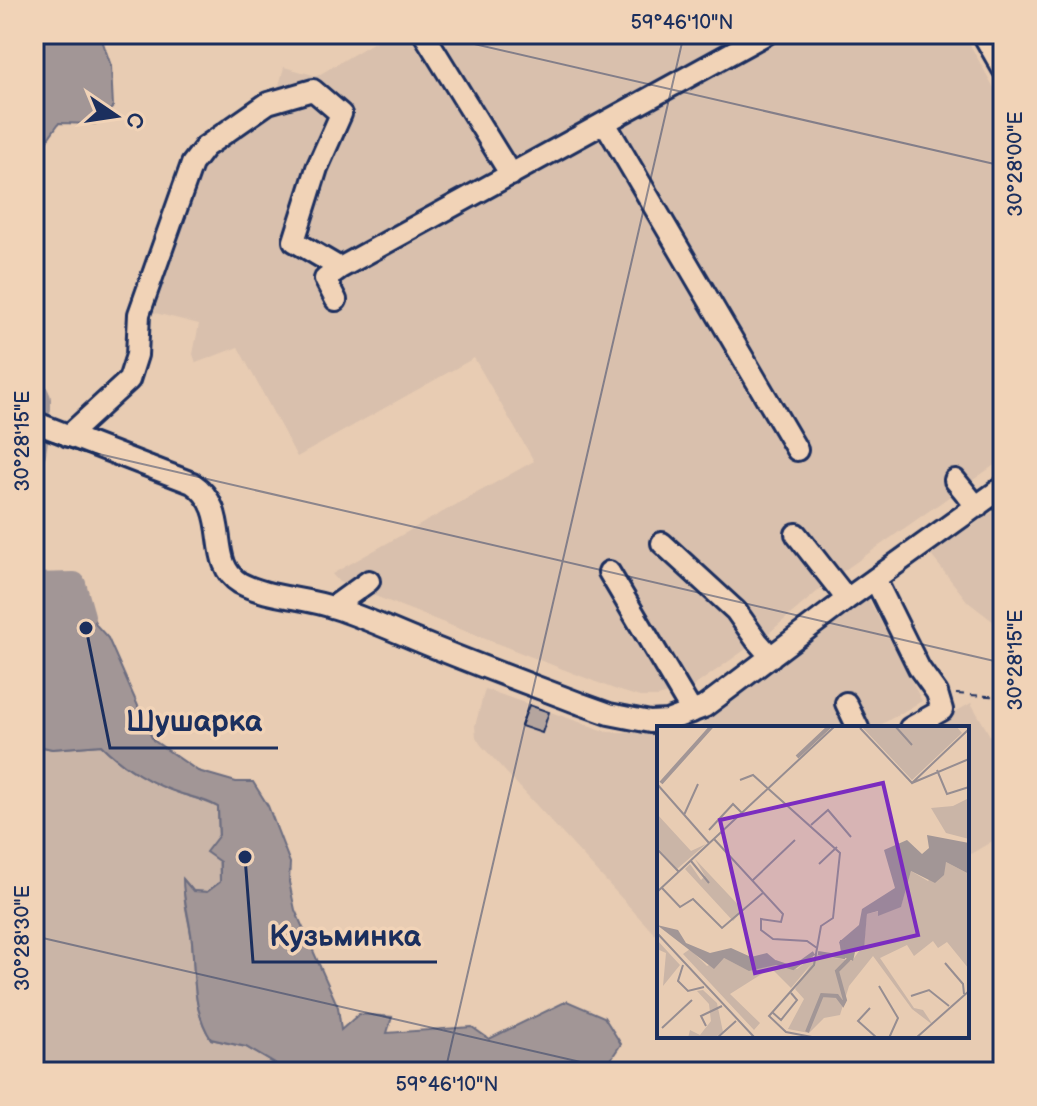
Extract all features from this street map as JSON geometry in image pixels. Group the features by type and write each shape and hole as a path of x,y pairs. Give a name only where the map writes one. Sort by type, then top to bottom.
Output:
{"street":[{"path":"424,34 511,175"},
{"path":"336,300 325,279 340,268 766,34"},
{"path":"983,34 1003,69"},
{"path":"68,436 129,380 137,355 139,314 192,164 205,147 268,103 313,90 341,114 317,168 294,241 340,268"},
{"path":"605,123 797,450"},
{"path":"34,422 192,483 205,492 217,516 222,557 229,574 240,583 333,607 609,714 650,722 667,721 718,699 847,599 1003,487"},
{"path":"955,480 977,507"},
{"path":"796,534 847,599"},
{"path":"662,543 736,611 771,657"},
{"path":"609,572 692,712"},
{"path":"875,579 919,668 937,693 942,710 914,726"},
{"path":"333,607 369,581"},
{"path":"846,703 857,726"}],"path":[{"path":"937,693 1003,697"}],"shaded area":[{"path":"34,34 100,34 111,66 113,107 95,124 59,123 42,147 34,168 38,82 34,65"},
{"path":"388,34 964,34 1003,104 1003,459 832,579 770,632 694,686 658,697 640,697 614,689 339,582 332,574 534,461 474,358 297,457 238,347 196,363 193,354 199,324 131,307 194,139 277,93 284,67 317,76"},
{"path":"1003,505 1003,629 968,602 930,554"},
{"path":"76,586 97,626 108,638 153,740 198,771 236,782 253,782 268,806 290,863 289,882 295,910 338,1007 341,1030 359,1014 392,1017 387,1033 472,1027 489,1039 567,1001 604,1017 621,1044 605,1068 607,1072 289,1072 246,1047 211,1039 197,1004 183,879 193,891 207,892 220,882 220,862 206,852 219,835 218,807 149,780 101,745 52,749 34,745 34,588"},
{"path":"867,596 922,701 878,726 701,726"},
{"path":"485,689 608,732 657,732 657,937 481,745 475,726"},
{"path":"971,703 1003,758 1003,835 969,855 969,726 931,726"},
{"path":"34,745 52,749 101,745 149,780 218,807 220,882 207,892 193,891 184,880 200,1016 211,1039 246,1047 289,1072 34,1072"}],"building":[{"path":"529,705 549,712 542,733 521,726"}],"waterway":[{"path":"34,388 39,408"},
{"path":"34,453 37,434"},
{"path":"34,585 74,584 83,616"}],"place":[{"name":"Шушарка","path":"86,628"},
{"name":"Кузьминка","path":"245,857"}]}
